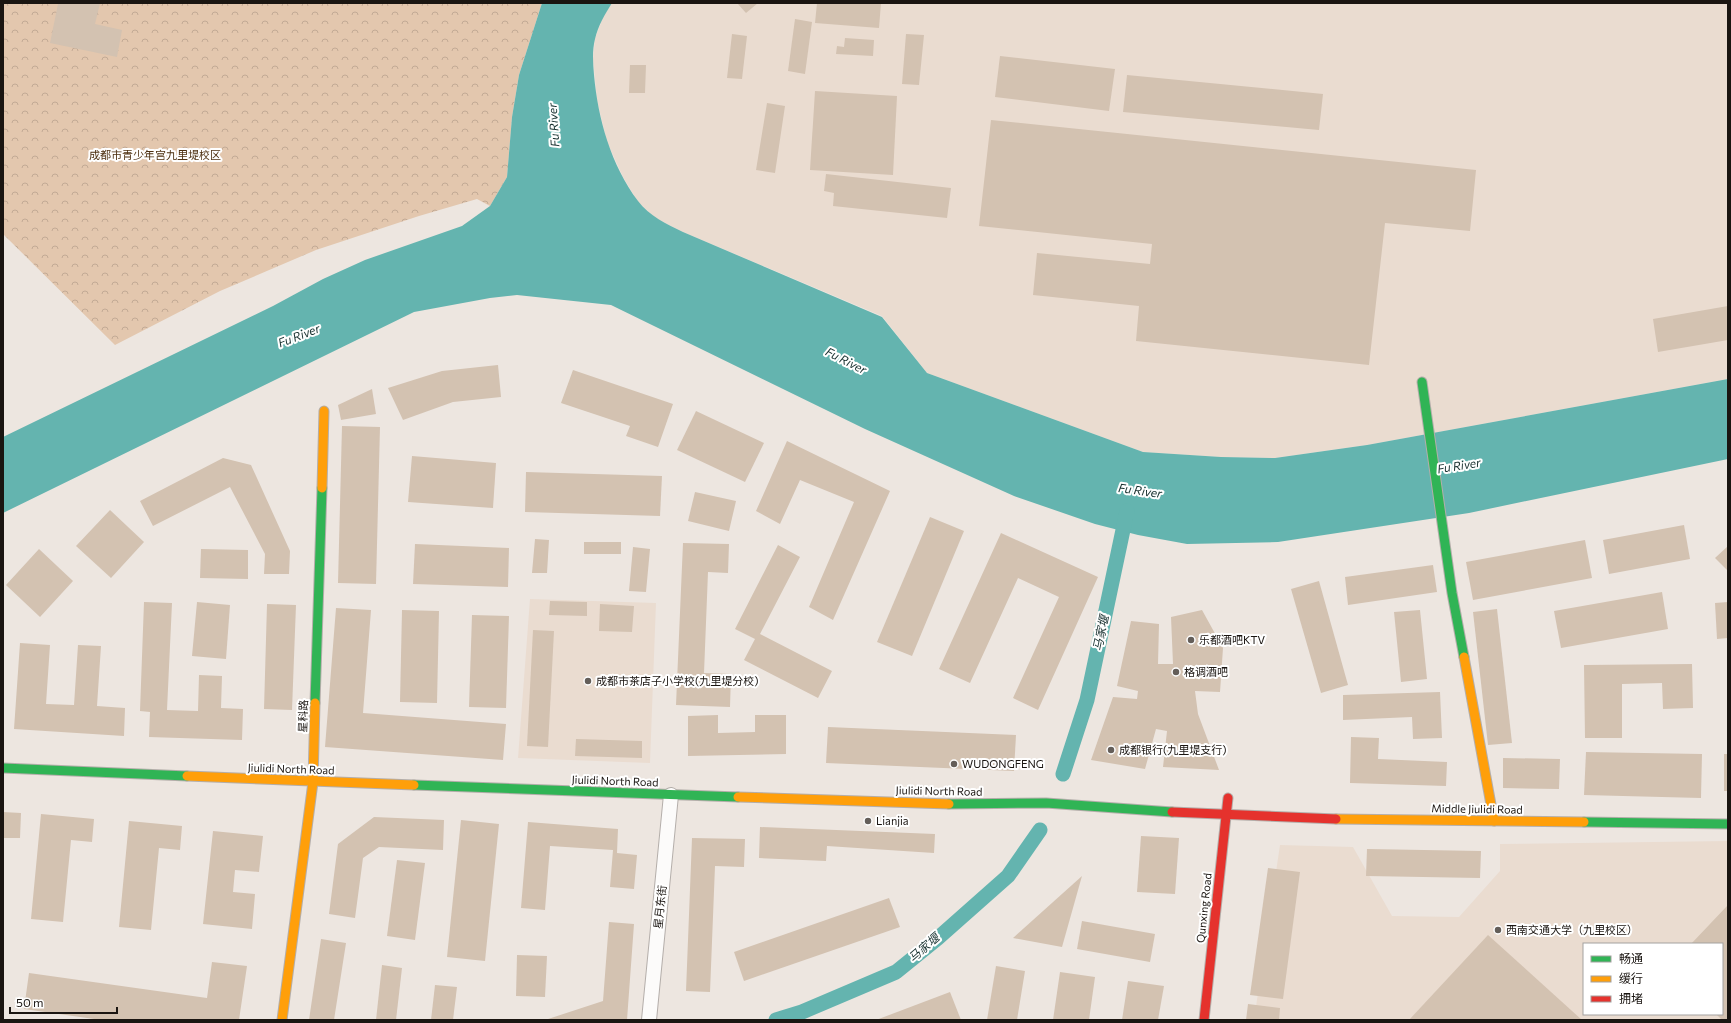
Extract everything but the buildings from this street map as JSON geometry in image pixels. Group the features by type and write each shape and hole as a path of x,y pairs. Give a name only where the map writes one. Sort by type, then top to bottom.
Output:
{"street":[{"path":"1422,386 1446,554 1494,821"},
{"name":"星科路","path":"282,1020 313,782 324,411"},
{"name":"Jiulidi North Road","path":"3,768 313,782 671,795 956,804 1046,802 1226,814"},
{"name":"星月东街","path":"649,1020 671,795"},
{"name":"Qunxing Road","path":"1204,1020 1228,798"},
{"name":"Middle Jiulidi Road","path":"1226,814 1325,819 1728,824"}],"shaded area":[{"path":"612,3 1728,3 1728,379 1367,445 1275,458 1221,457 1143,452 927,373 882,316 683,232 655,218 638,202 623,177 607,142 597,100 593,58 595,38 604,15"},
{"name":"成都市茶店子小学校(九里堤分校)","path":"530,599 656,603 650,763 518,758"},
{"name":"西南交通大学（九里校区）","path":"1728,841 1728,1020 1254,1020 1280,845 1353,847 1392,916 1459,917 1500,871 1500,844"}],"green space":[{"name":"成都市青少年宫九里堤校区","path":"3,3 542,3 519,75 512,117 507,177 490,206 477,199 419,216 316,250 220,291 115,345 3,234"}],"water":[{"name":"Fu River","path":"542,3 612,3 596,34 594,44 593,62 596,92 607,141 613,157 629,187 647,211 683,232 882,317 927,373 1143,452 1221,457 1275,458 1367,445 1728,379 1728,459 1469,513 1278,542 1187,544 1138,535 1095,524 1014,496 865,429 611,305 517,295 490,298 414,312 3,513 3,437 273,306 323,279 365,260 462,226 490,206 507,177 512,117 519,75"}],"waterway":[{"name":"马家堰","path":"1063,774 1087,700 1127,511"},
{"name":"马家堰","path":"776,1020 802,1012 896,972 938,938 1008,876 1040,830"}],"traffic: fast":[{"path":"1422,382 1452,593 1464,657"},
{"path":"315,703 322,488"},
{"path":"3,768 187,776"},
{"path":"414,785 738,797"},
{"path":"949,804 1046,803 1172,812"},
{"path":"1584,822 1728,824"}],"traffic: slow":[{"path":"322,488 324,411"},
{"path":"1464,657 1494,821"},
{"path":"282,1020 313,782 315,703"},
{"path":"187,776 414,785"},
{"path":"738,797 949,804"},
{"path":"1336,819 1584,822"}],"traffic: jam":[{"path":"1204,1020 1228,798"},
{"path":"1172,812 1336,819"}],"place":[{"name":"乐都酒吧KTV","path":"1191,640"},
{"name":"格调酒吧","path":"1176,672"},
{"name":"成都市茶店子小学校(九里堤分校)","path":"588,681"},
{"name":"成都银行(九里堤支行)","path":"1111,750"},
{"name":"WUDONGFENG","path":"954,764"},
{"name":"Lianjia","path":"868,821"},
{"name":"西南交通大学（九里校区）","path":"1498,930"}]}
